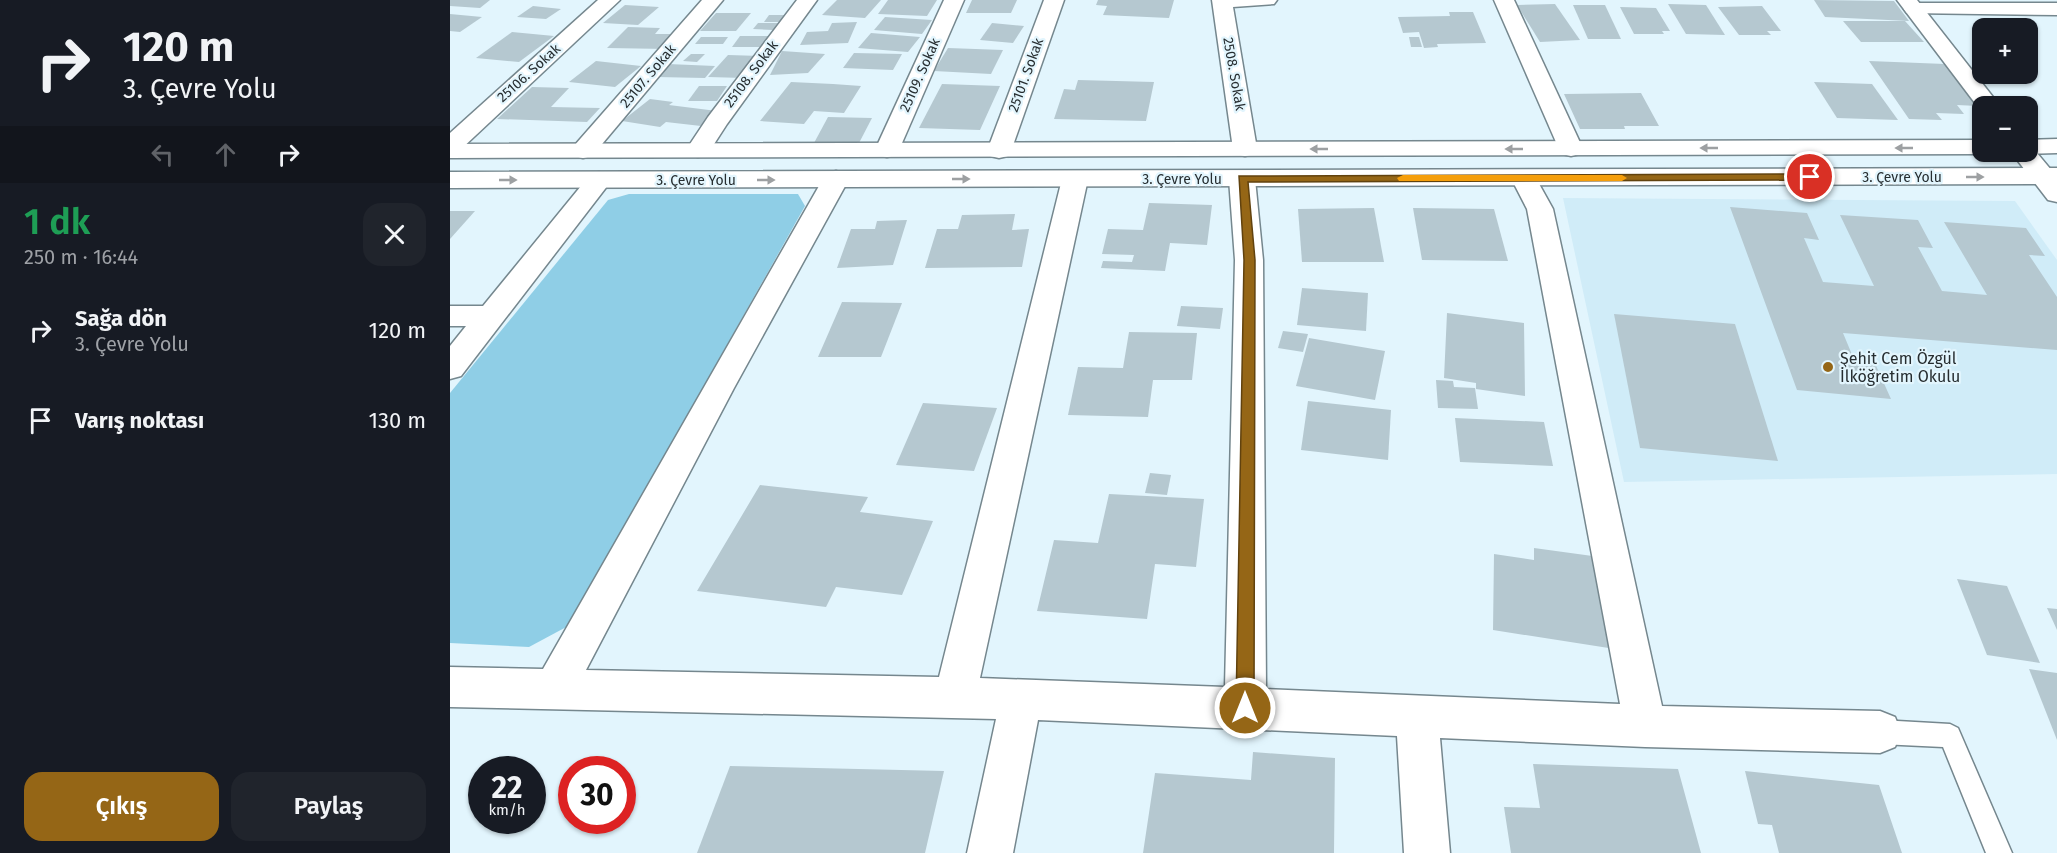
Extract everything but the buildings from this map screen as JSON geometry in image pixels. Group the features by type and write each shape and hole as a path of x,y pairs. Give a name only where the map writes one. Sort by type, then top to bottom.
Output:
{"street":[{"name":"25106. Sokak","path":"450,149 610,0"},
{"name":"25107. Sokak","path":"583,151 713,0"},
{"name":"25108. Sokak","path":"698,150 807,0"},
{"name":"25109. Sokak","path":"887,150 954,0"},
{"name":"25101. Sokak","path":"999,151 1054,0"},
{"path":"1222,1 1267,0"},
{"path":"1504,0 1572,149"},
{"name":"2508. Sokak","path":"1222,1 1244,164 1250,260 1245,708"},
{"path":"1911,4 2057,9"},
{"path":"1911,4 1981,96"},
{"path":"2038,147 2057,146"},
{"name":"3. Çevre Yolu","path":"450,180 1076,179 1244,164 1572,149 1972,147"},
{"name":"3. Çevre Yolu","path":"450,149 999,151 1524,178 2052,182"},
{"path":"2033,162 2052,182"},
{"path":"1524,178 1540,209 1645,726"},
{"path":"955,698 1076,179"},
{"path":"450,368 599,180"},
{"path":"554,689 718,388 836,180"},
{"path":"450,316 493,316"},
{"path":"450,687 1021,699 1645,726 1880,732"},
{"path":"990,853 1021,699"},
{"path":"1417,717 1427,853"}],"lane":[{"path":"1880,732 1950,736 1998,853"}],"shaded area":[{"path":"629,194 798,194 805,206 570,625 529,647 450,643 450,393 608,200"},
{"name":"Şehit Cem Özgül İlköğretim Okulu","path":"1563,198 2015,201 2057,260 2057,474 1624,482"}],"slow traffic":[{"path":"1403,178 1622,178"}],"place":[{"name":"Şehit Cem Özgül İlköğretim Okulu","path":"1828,367"}],"route":[{"path":"1245,708 1250,260 1242,179 1810,177"}]}
